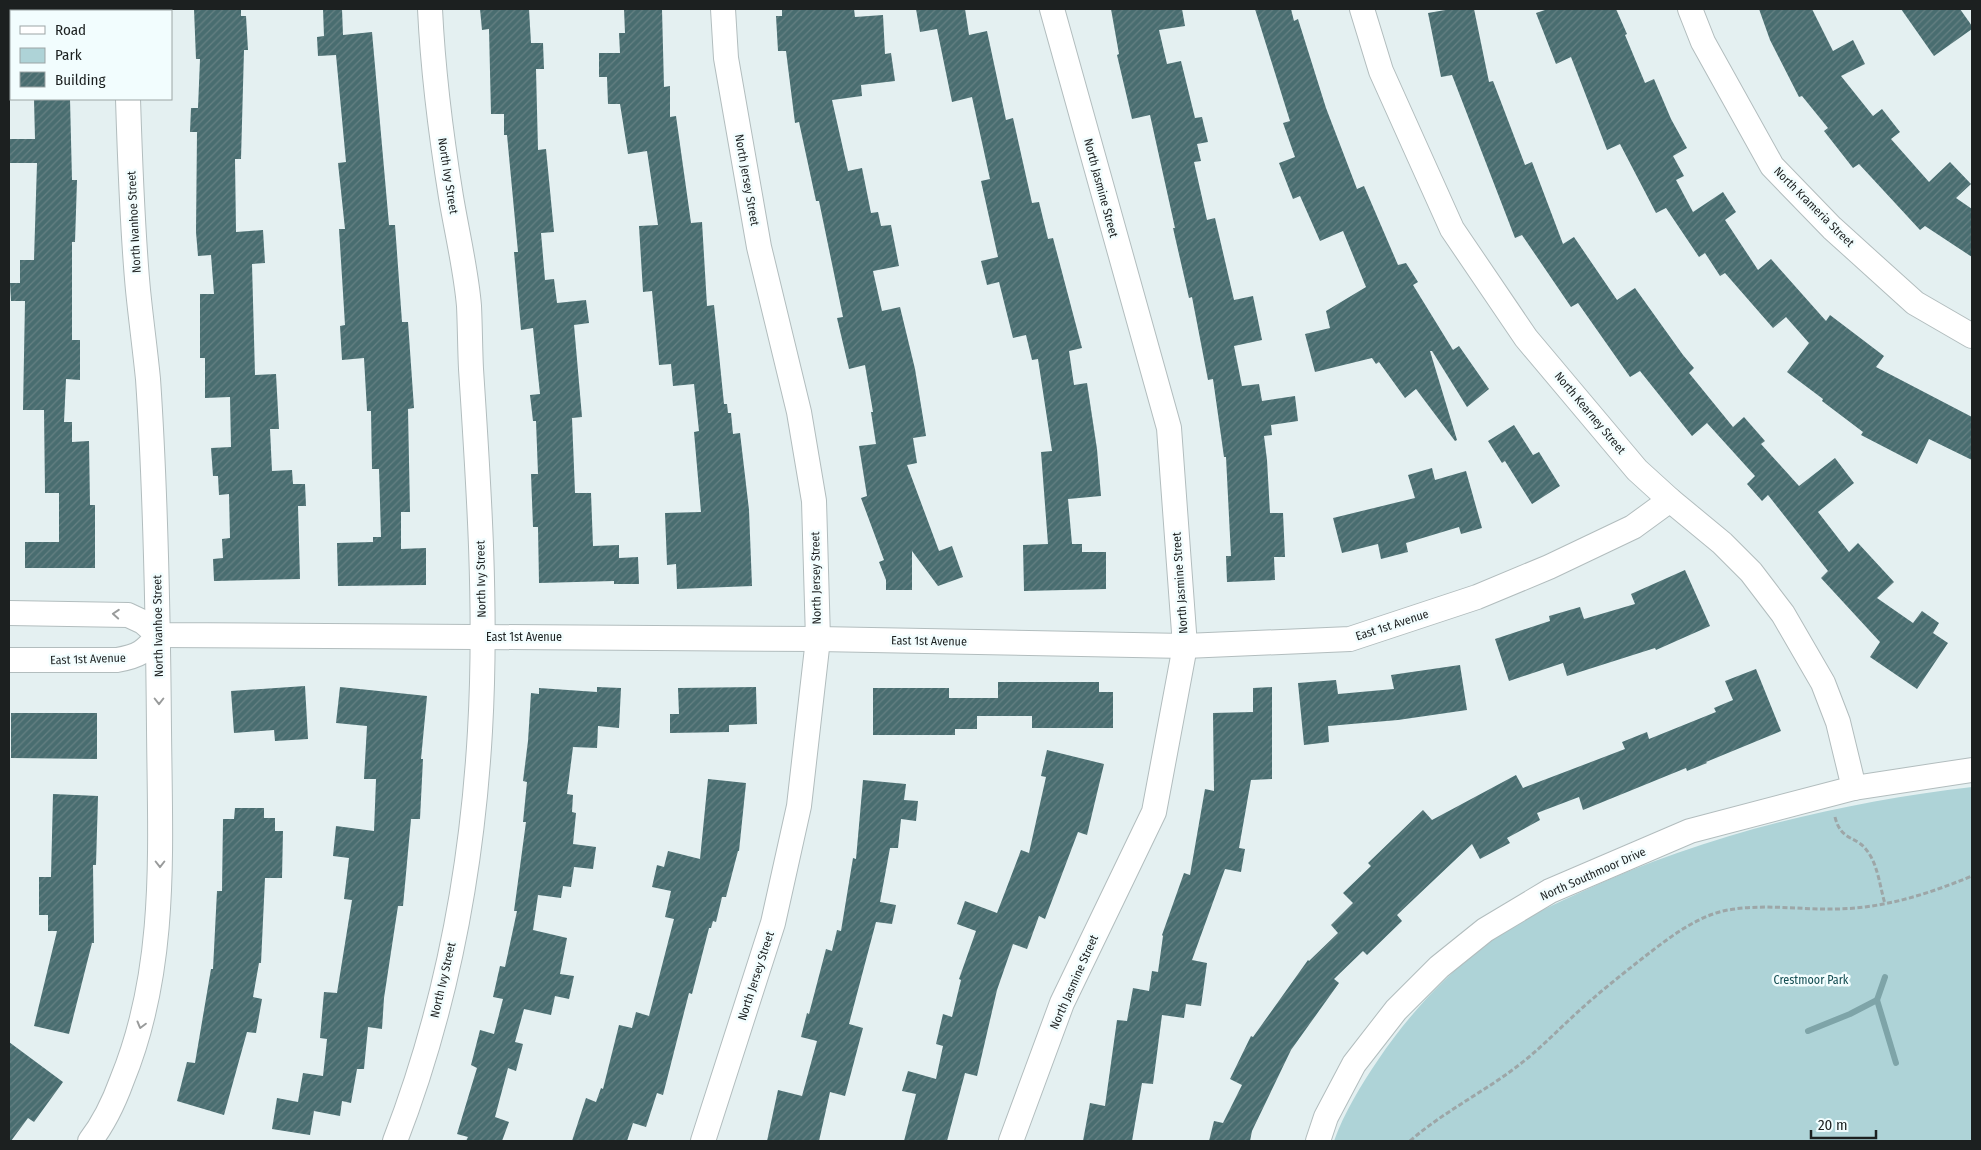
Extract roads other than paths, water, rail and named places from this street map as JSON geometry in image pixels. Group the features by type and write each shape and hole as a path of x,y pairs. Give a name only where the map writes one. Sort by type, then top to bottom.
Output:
{"street":[{"name":"North Ivy Street","path":"394,1141 430,1036 449,958 462,891 477,777 481,722 482,637 479,481 469,303 441,135 430,9"},
{"name":"North Jersey Street","path":"703,1141 773,923 799,806 818,638 814,501 799,412 758,238 726,58 723,9"},
{"name":"North Jasmine Street","path":"1011,1141 1062,1003 1154,812 1185,646 1169,428 1052,9"},
{"name":"North Kearney Street","path":"1362,9 1381,71 1452,229 1526,338 1637,470 1722,543 1751,572 1783,614 1823,683 1838,722 1854,788"},
{"name":"North Krameria Street","path":"1690,9 1703,42 1772,166 1832,228 1915,303 1972,336"},
{"name":"North Ivanhoe Street","path":"90,1141 109,1111 134,1047 147,1001 154,954 160,878 158,635 154,484 148,377 135,242 128,100"},
{"name":"East 1st Avenue","path":"9,660 117,660 131,658 143,652 158,635 818,638 1185,646 1350,638 1477,597 1549,567 1633,527 1670,500"},
{"path":"9,613 128,615 143,622 158,635"},
{"name":"North Southmoor Drive","path":"1318,1141 1326,1117 1354,1064 1396,1010 1439,967 1485,930 1550,891 1690,831 1854,788 1972,770"}],"waterway":[{"path":"1885,977 1877,1000 1896,1063"},
{"path":"1808,1031 1850,1014 1877,1000"}],"park label":[{"name":"Crestmoor Park","path":"1811,980"}]}
